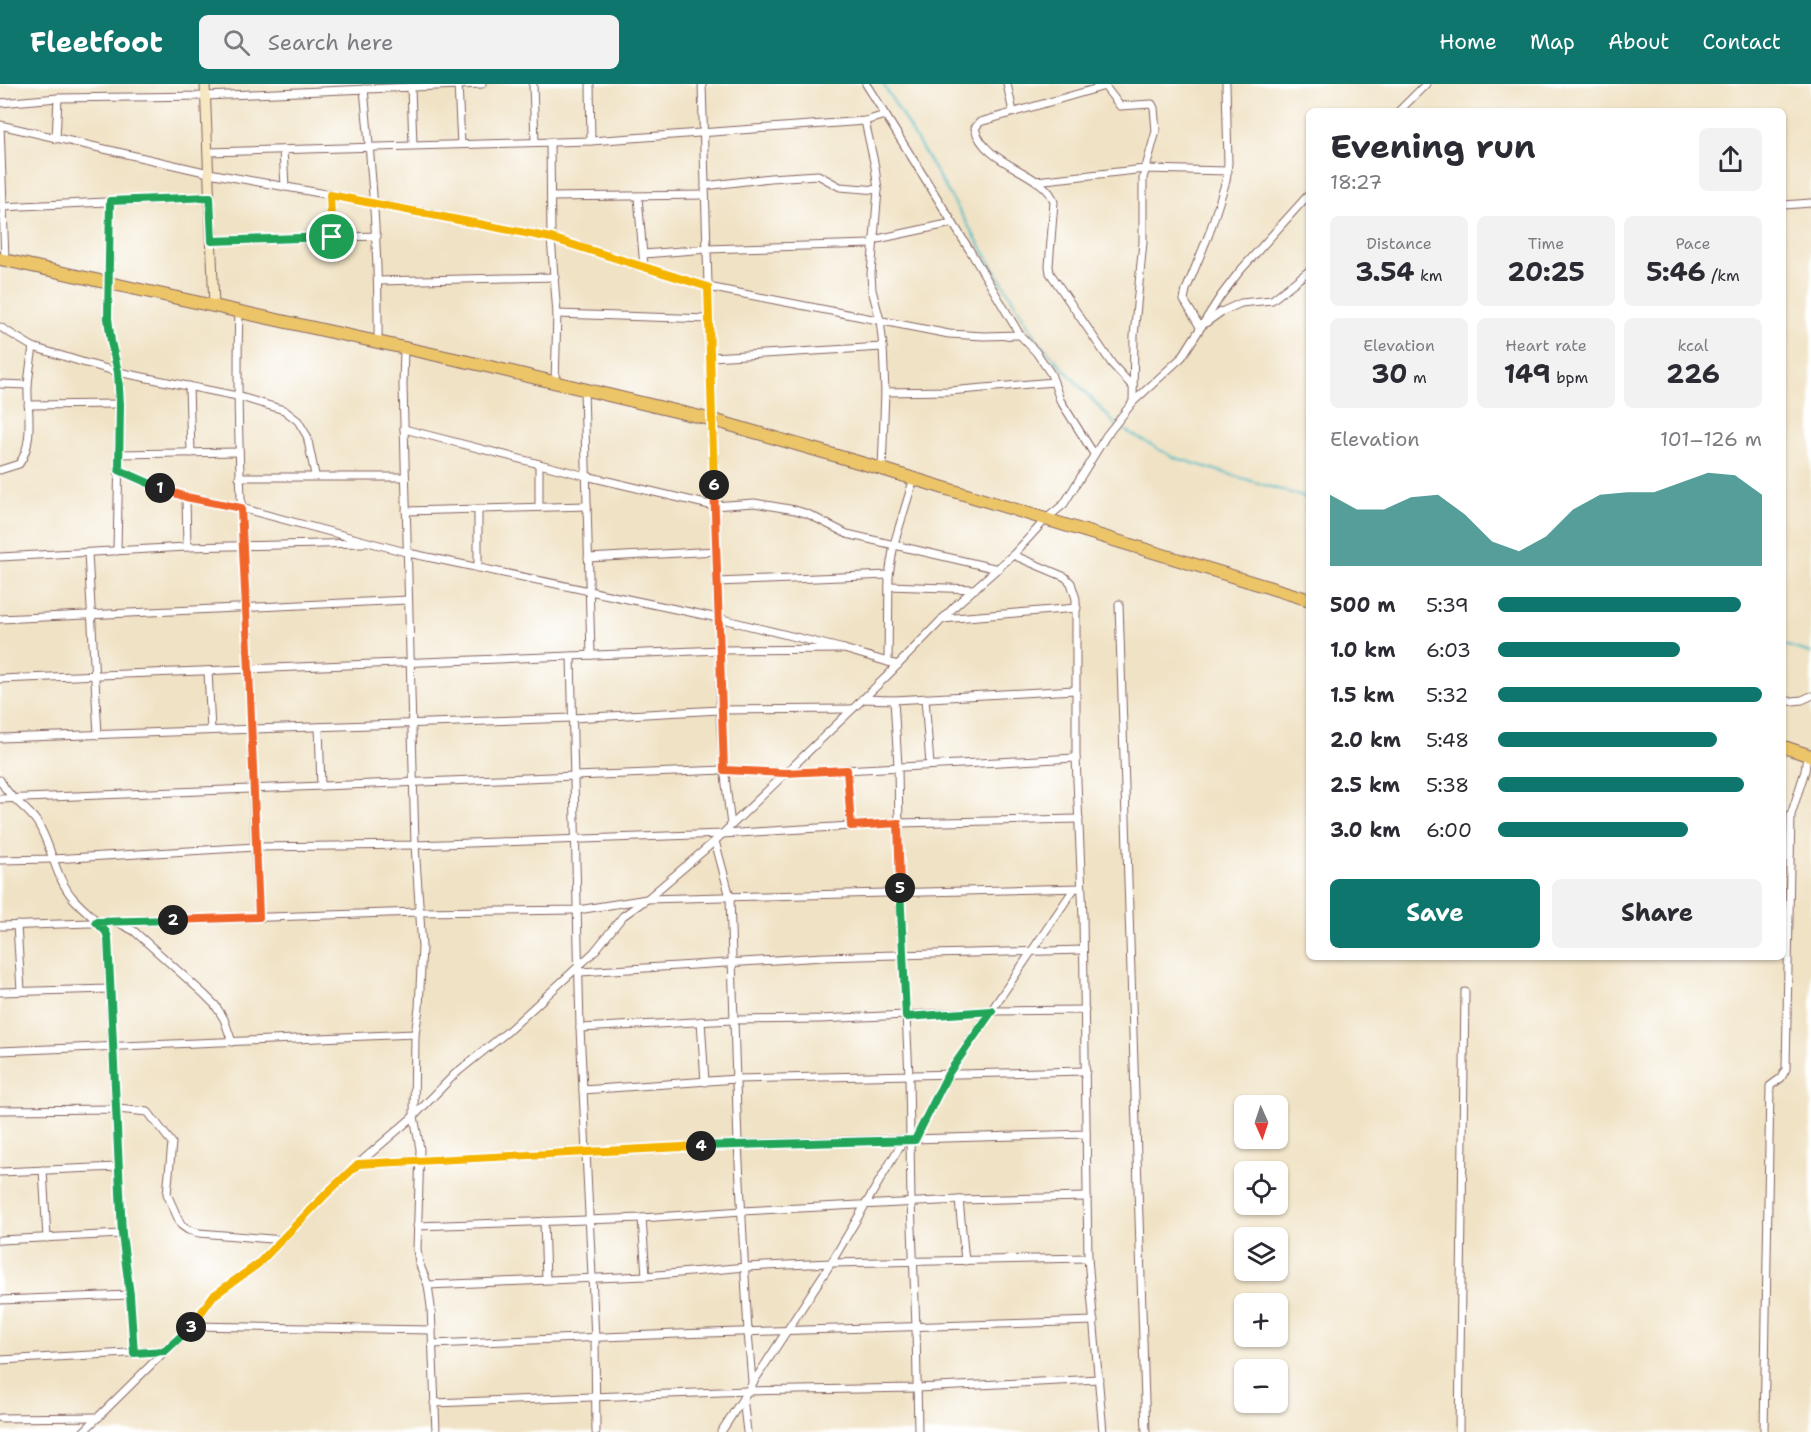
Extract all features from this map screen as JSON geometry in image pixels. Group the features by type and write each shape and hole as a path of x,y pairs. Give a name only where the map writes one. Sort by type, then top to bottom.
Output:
{"highway":[{"path":"2,260 378,342 713,420 914,478 1306,599"},
{"path":"1786,748 1809,755"}],"street":[{"path":"205,84 214,306"},
{"path":"0,103 57,98 205,96 394,86 482,84"},
{"path":"533,84 535,142"},
{"path":"590,84 591,141"},
{"path":"702,84 714,506 721,650 720,710 731,825"},
{"path":"866,84 1020,335 1052,374 1063,405 1094,454"},
{"path":"1007,84 1013,112"},
{"path":"1200,327 1184,298 1209,234 1228,171 1226,84"},
{"path":"1402,108 1426,84"},
{"path":"458,85 461,144"},
{"path":"1133,387 1112,364 1050,273 1054,202 1051,193 987,148 976,132 975,128 978,123 1104,85 1120,106 1149,103 1154,106 1156,131 1145,169 1142,195 1143,242 1136,318 1133,402"},
{"path":"411,87 413,145"},
{"path":"364,89 375,203 378,342"},
{"path":"56,139 57,98"},
{"path":"207,152 591,141 865,121 885,115"},
{"path":"865,121 878,190 873,242 872,290 880,320 883,347 885,392 882,469"},
{"path":"2,260 0,125 209,173 551,238 708,287 959,335 1020,335"},
{"path":"550,142 551,238 557,314 555,383"},
{"path":"284,150 285,188"},
{"path":"1036,181 1145,169 1228,171"},
{"path":"705,186 770,178 818,176 840,187 878,190"},
{"path":"330,195 332,237"},
{"path":"551,197 705,195"},
{"path":"2,207 210,197"},
{"path":"638,197 644,267"},
{"path":"83,1432 193,1326 213,1296 258,1264 327,1193 414,1116 455,1074 579,969 623,916 647,899 722,834 1067,500 1094,454 1133,402 1182,357 1220,297 1249,259 1306,197"},
{"path":"110,201 108,318 118,372 120,404 117,551"},
{"path":"1786,205 1811,203"},
{"path":"644,254 873,242 952,223"},
{"path":"212,241 376,236"},
{"path":"1200,327 1221,312 1241,303 1272,300 1306,273"},
{"path":"378,281 555,277"},
{"path":"239,312 237,396 239,477 259,917"},
{"path":"557,314 710,319"},
{"path":"2,330 33,347 118,372 237,396 285,410 298,421 307,436 315,476"},
{"path":"0,470 19,464 24,457 29,422 28,385 33,347"},
{"path":"711,357 883,347"},
{"path":"404,348 409,662 415,845 422,963 415,1034 414,1116 420,1149 417,1256 428,1285 436,1432"},
{"path":"885,392 949,391 1054,382"},
{"path":"0,384 28,385"},
{"path":"189,386 191,453"},
{"path":"584,389 591,655"},
{"path":"28,405 120,404"},
{"path":"404,429 714,506 754,503 795,510 808,514 842,533 998,569"},
{"path":"119,454 239,452"},
{"path":"539,464 540,507"},
{"path":"119,470 186,497 241,508 407,552 718,618 844,649 898,665"},
{"path":"239,477 405,477"},
{"path":"888,662 889,575 894,544 914,478"},
{"path":"186,497 187,547"},
{"path":"406,511 586,506"},
{"path":"478,509 478,568"},
{"path":"0,557 187,547 372,543"},
{"path":"588,558 716,550"},
{"path":"88,553 98,735"},
{"path":"1012,555 1065,578 1074,590 1077,608 1076,758 1079,819 1078,888 1083,950 1086,1071 1086,1197 1088,1258 1103,1432"},
{"path":"717,582 889,575"},
{"path":"889,586 975,589"},
{"path":"0,619 408,600"},
{"path":"1119,604 1146,1432"},
{"path":"942,619 1077,608"},
{"path":"0,680 721,650 844,649"},
{"path":"571,656 580,1028 595,1338 596,1432"},
{"path":"208,671 211,730"},
{"path":"862,699 894,700 1075,690"},
{"path":"1786,702 1802,700 1811,696"},
{"path":"926,698 930,765"},
{"path":"894,700 909,1075 910,1202 914,1262 918,1432"},
{"path":"0,738 572,718 720,710 852,709"},
{"path":"319,727 321,786"},
{"path":"1764,1432 1770,1086 1781,1078 1786,1069 1791,815 1809,755"},
{"path":"0,799 724,770 785,773 1076,758"},
{"path":"847,770 851,826"},
{"path":"0,780 11,798 36,821 64,885 72,897 107,935 122,1234 130,1295 134,1353"},
{"path":"0,860 53,860 256,847 415,845 722,834 898,823 1079,819"},
{"path":"715,840 730,897 738,1144 752,1382"},
{"path":"0,926 418,912 578,910 647,899 1078,888"},
{"path":"720,1432 831,1263 948,1074 1078,888"},
{"path":"117,922 134,932 215,1005 224,1019 232,1042"},
{"path":"17,926 21,992"},
{"path":"579,969 903,954 1083,950"},
{"path":"0,992 110,989"},
{"path":"1459,1432 1465,992"},
{"path":"580,1028 701,1021 906,1017 992,1011 1084,1010"},
{"path":"701,1021 705,1082"},
{"path":"0,1051 415,1034"},
{"path":"583,1090 736,1079 786,1080 1086,1071"},
{"path":"0,1110 117,1108 148,1112 171,1139 167,1194 182,1225 188,1230 199,1233 283,1240"},
{"path":"358,1164 738,1144 1086,1134"},
{"path":"0,1172 118,1167"},
{"path":"43,1170 47,1238"},
{"path":"417,1226 642,1218 910,1202 1086,1197"},
{"path":"959,1200 965,1262"},
{"path":"642,1218 646,1276"},
{"path":"544,1221 546,1279"},
{"path":"0,1240 122,1234"},
{"path":"428,1285 646,1276 831,1263 1088,1258"},
{"path":"0,1300 130,1295"},
{"path":"432,1344 1094,1321"},
{"path":"193,1326 432,1330"},
{"path":"0,1360 165,1351"},
{"path":"434,1403 745,1395 1099,1379"},
{"path":"745,1395 747,1432"},
{"path":"0,1418 99,1417"}],"waterway":[{"path":"883,84 1037,340 1117,426 1173,457 1306,498"},
{"path":"1786,646 1811,653"}],"route":[{"path":"330,195 551,238 708,287 718,618 721,650 720,710 724,770 785,773 847,770 851,826 898,823 906,1017 992,1011 948,1074 915,1140 738,1144 358,1164 258,1264 213,1296 193,1326 165,1351 134,1353 130,1295 122,1234 108,938 106,932 96,922 259,917 241,508 171,493 119,470 118,372 108,318 110,201 210,197 212,241 332,237 330,195"}]}
